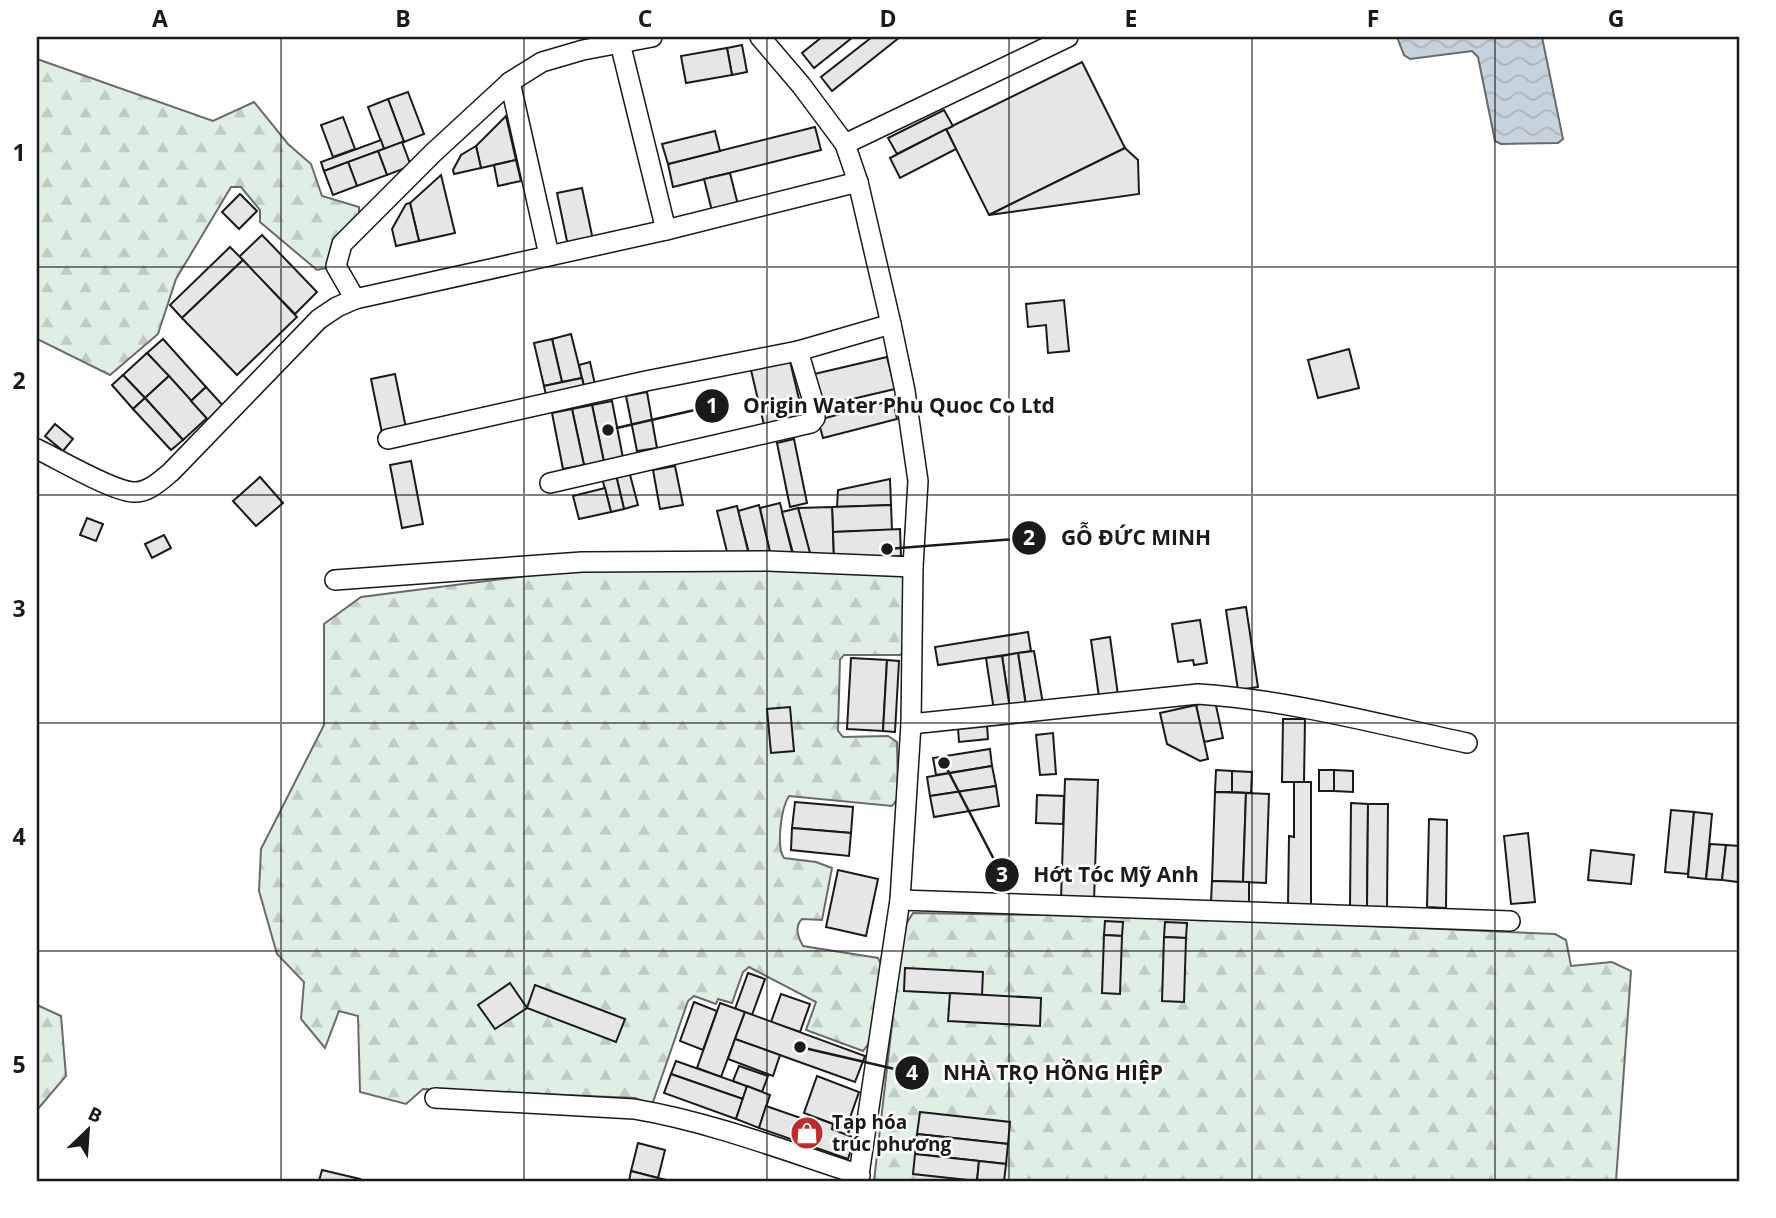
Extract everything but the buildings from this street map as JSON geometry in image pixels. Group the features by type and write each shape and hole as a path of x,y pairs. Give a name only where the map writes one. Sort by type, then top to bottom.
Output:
{"street":[{"path":"355,299 336,266 342,244 433,153 510,82 542,62 652,37"},
{"path":"435,1098 646,1111 702,1124 859,1178 900,900 911,724 913,567 918,481 905,391 891,324 858,182 845,144 801,85 760,37"},
{"path":"845,144 1068,37"},
{"path":"620,43 666,230"},
{"path":"510,82 548,255"},
{"path":"37,449 118,489 135,493 153,487 171,472 319,319 355,299 666,230 858,182"},
{"path":"388,439 646,381 798,351 891,324"},
{"path":"550,483 811,423 815,418 815,408 798,351"},
{"path":"335,580 582,562 768,561 913,567"},
{"path":"911,724 1198,694 1274,702 1467,743"},
{"path":"900,900 1510,921"}],"green space":[{"path":"37,59 213,121 254,102 288,144 311,164 322,196 359,207 359,216 330,267 317,270 260,222 260,210 241,187 231,187 176,279 158,334 110,375 37,339"},
{"path":"581,569 904,571 905,651 900,655 844,655 840,660 838,731 843,737 888,736 897,742 898,798 892,806 789,796 780,827 780,845 784,858 816,862 832,868 822,920 802,919 798,925 798,936 803,946 878,958 881,964 870,1042 863,1051 806,1030 816,1002 749,967 743,972 732,1003 718,999 716,1004 694,996 688,1001 652,1105 635,1098 423,1089 406,1104 360,1092 358,1016 339,1011 325,1048 301,1019 304,982 277,954 259,891 261,849 324,725 324,624 361,597"},
{"path":"913,913 1171,917 1555,934 1566,940 1571,966 1612,962 1631,971 1616,1181 874,1181 903,929"},
{"path":"37,1005 61,1016 66,1076 37,1110"}],"water":[{"path":"1397,37 1542,37 1563,139 1558,143 1501,144 1495,141 1478,57 1472,51 1410,59 1404,55"}],"place":[{"name":"Origin Water Phu Quoc Co Ltd","path":"608,430"},
{"name":"GỖ ĐỨC MINH","path":"887,549"},
{"name":"Hớt Tóc Mỹ Anh","path":"944,763"},
{"name":"NHÀ TRỌ HỒNG HIỆP","path":"800,1047"},
{"name":"Tạp hóa trúc phương","path":"807,1133"}]}
